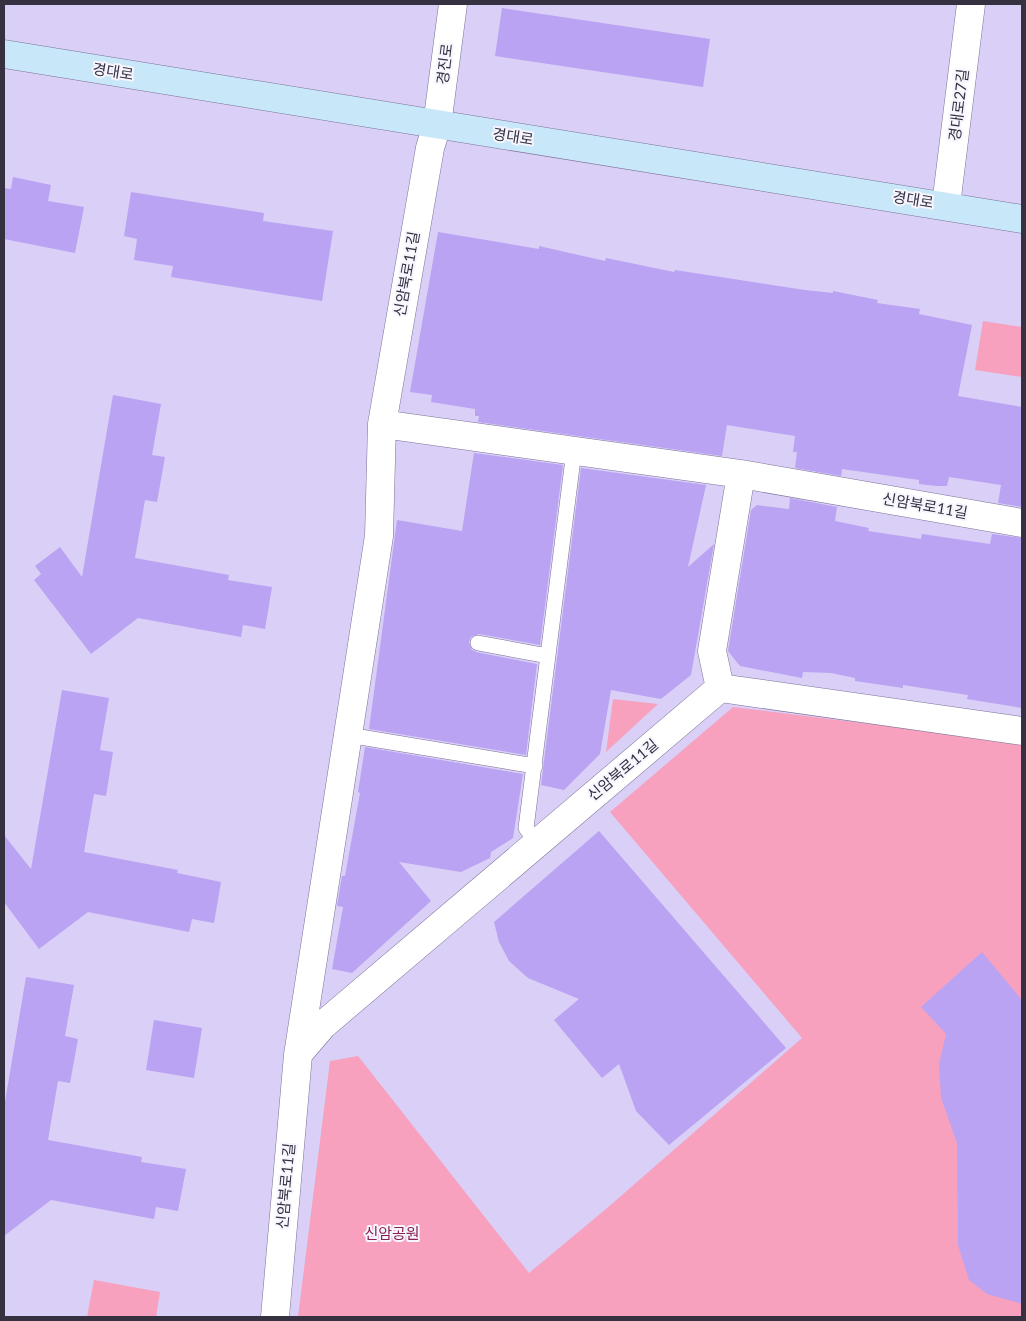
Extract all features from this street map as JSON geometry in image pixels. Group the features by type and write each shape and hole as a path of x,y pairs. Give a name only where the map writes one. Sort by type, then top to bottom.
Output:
{"main road":[{"name":"경대로","path":"4,54 1022,218"}],"street":[{"name":"경진로","path":"437,125 453,4"},
{"name":"경대로27길","path":"946,205 971,4"},
{"name":"신암북로11길","path":"275,1317 298,1055 379,536 382,424 430,148 437,125"},
{"name":"신암북로11길","path":"382,424 741,474 1022,524"},
{"path":"741,474 712,651 720,688 1022,730"},
{"name":"신암북로11길","path":"298,1055 323,1025 720,688"}],"lane":[{"path":"537,843 526,828 574,451"},
{"path":"478,643 548,656"},
{"path":"348,735 535,766"}],"green space":[{"path":"983,321 1022,327 1022,377 975,370"},
{"path":"613,699 658,704 606,752"},
{"name":"신암공원","path":"733,707 1022,743 1022,1317 298,1317 330,1061 358,1056 529,1273 606,1209 802,1038 610,812"},
{"path":"94,1280 160,1292 156,1317 87,1317"}],"building":[{"path":"502,8 710,39 703,87 495,56"},
{"path":"13,177 51,185 48,201 84,207 75,253 4,239 4,188 11,189"},
{"path":"131,192 264,213 263,221 333,231 322,301 171,277 173,266 134,260 137,239 124,236"},
{"path":"438,232 539,249 539,246 605,261 606,258 674,272 675,270 805,290 833,293 833,291 878,300 877,303 920,309 919,314 972,325 958,396 1022,407 1022,507 998,503 1001,485 949,477 947,486 936,486 919,484 919,480 842,469 841,476 795,468 797,452 793,452 795,436 727,425 722,456 478,422 479,416 475,416 475,409 431,402 432,395 410,392"},
{"path":"113,395 161,404 152,455 165,457 157,502 145,500 135,558 229,575 228,580 272,587 265,629 243,625 241,637 138,618 91,654 34,580 41,574 35,566 60,547 82,577"},
{"path":"474,453 563,465 540,645 479,634 471,637 469,642 472,650 476,652 537,664 526,755 369,729 397,520 462,531"},
{"path":"581,468 706,485 688,567 714,544 691,675 661,699 611,690 600,754 564,790 541,785"},
{"path":"790,498 837,507 835,521 869,528 868,531 921,539 922,534 990,544 992,534 1022,538 1022,708 967,699 968,695 903,685 903,688 855,681 855,678 831,673 803,672 802,678 740,666 728,651 751,510 757,505 789,509"},
{"path":"62,690 109,698 100,750 113,752 106,796 94,794 84,852 178,870 177,873 221,882 214,923 192,919 189,932 88,912 39,949 4,902 4,835 31,869"},
{"path":"365,747 523,774 513,838 491,852 490,858 461,872 399,862 431,901 352,973 332,969 343,907 337,906 342,876 345,876 360,793 358,792"},
{"path":"599,831 786,1048 669,1145 636,1111 619,1064 602,1078 554,1020 579,999 528,978 509,961 499,942 494,922"},
{"path":"982,952 1022,1000 1022,1304 987,1294 969,1280 958,1245 957,1143 941,1098 939,1064 946,1034 921,1007"},
{"path":"26,977 74,985 65,1036 78,1039 70,1083 58,1081 48,1140 142,1157 141,1162 186,1169 178,1211 156,1207 154,1219 51,1200 4,1236 4,1108"},
{"path":"154,1020 202,1028 194,1078 146,1070"}]}
